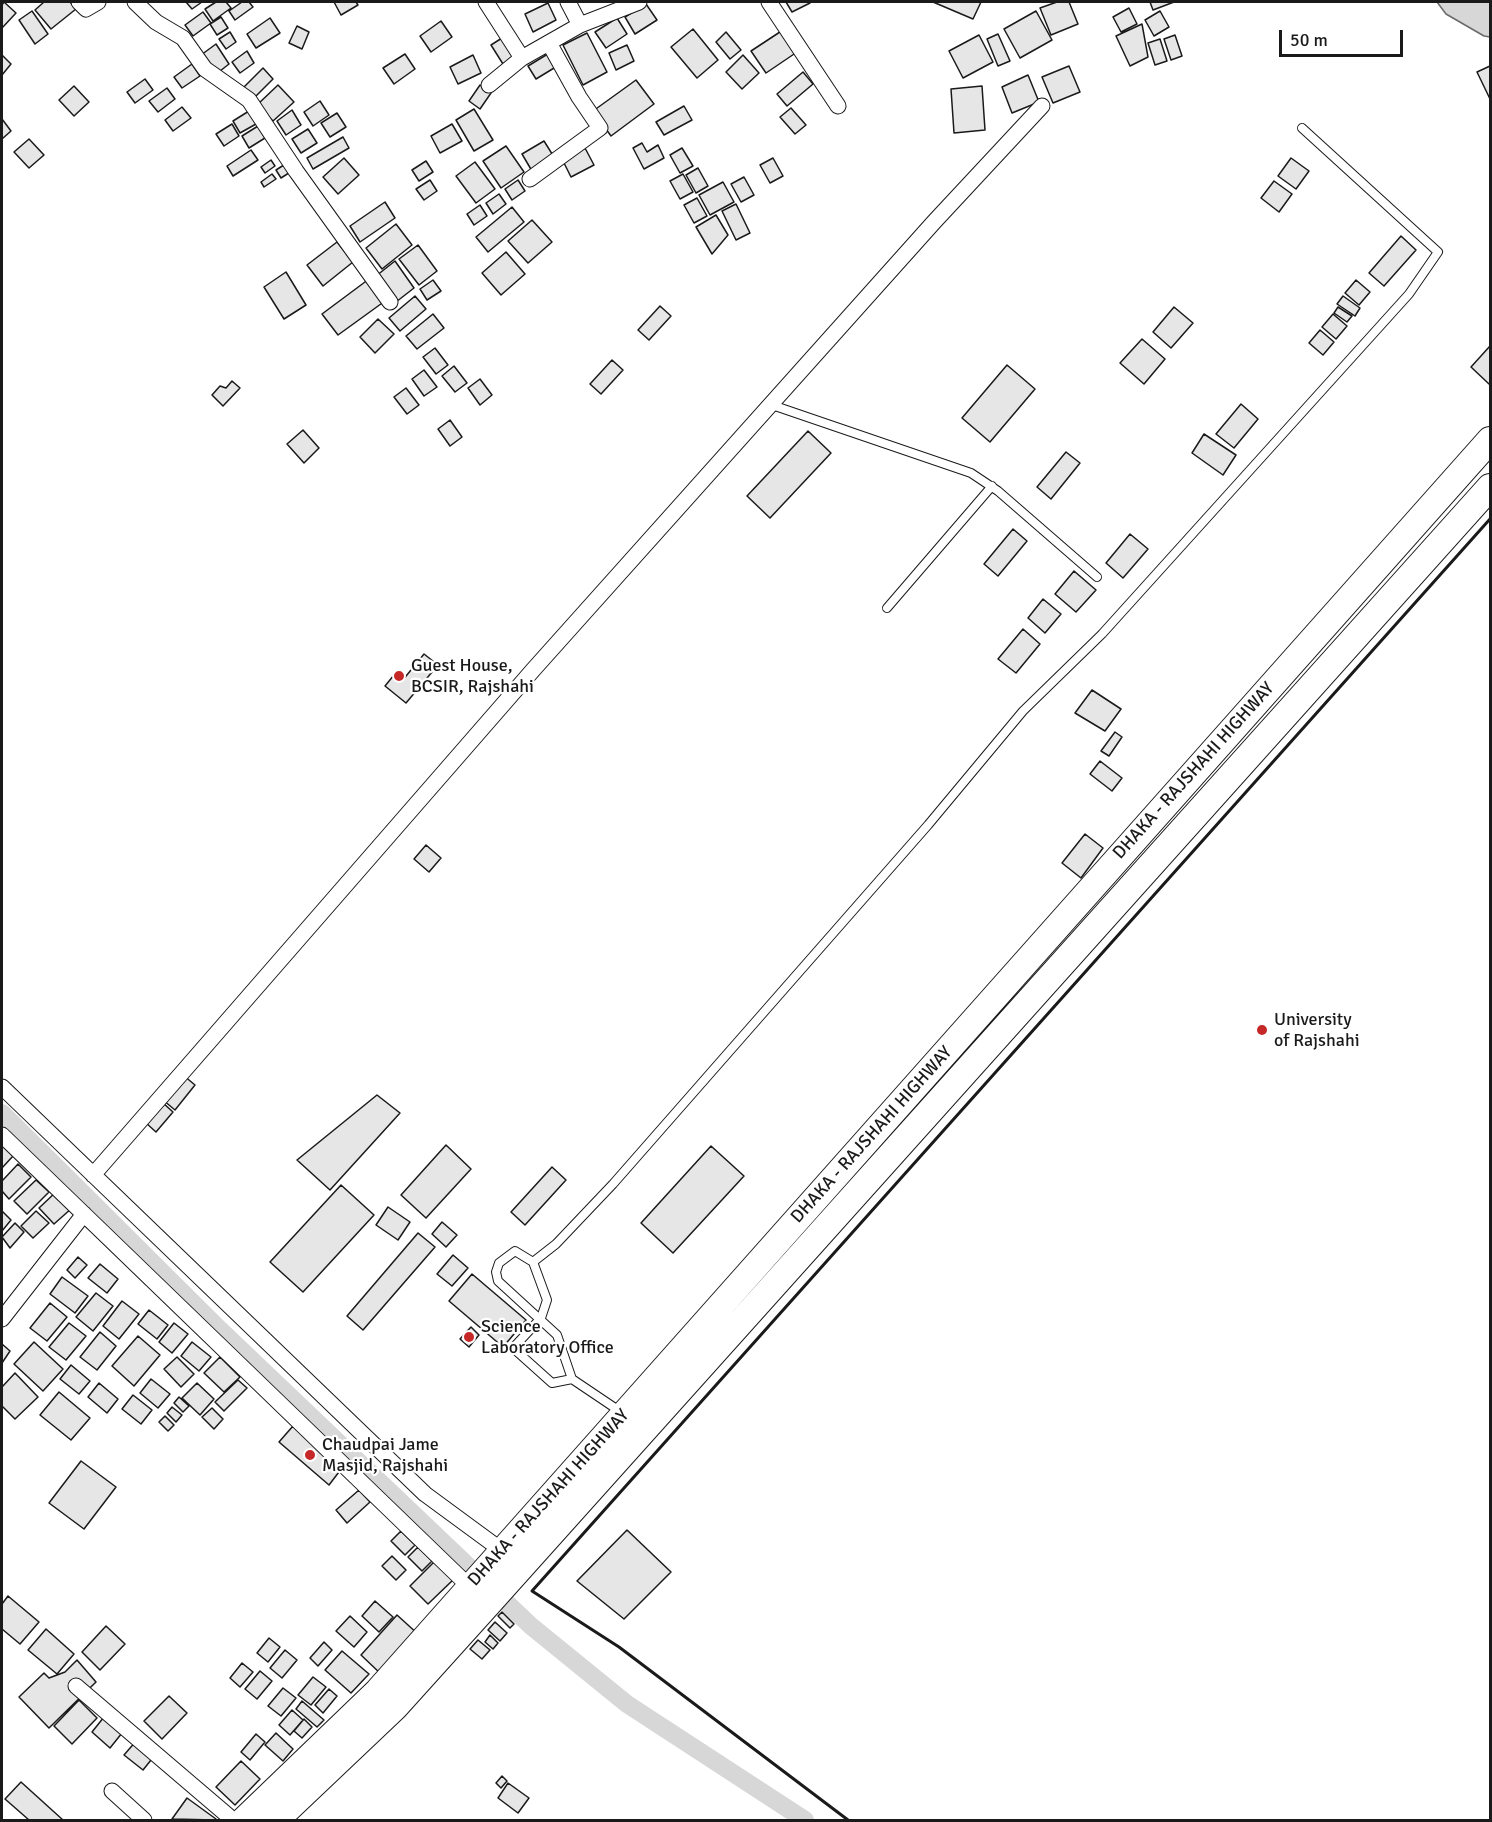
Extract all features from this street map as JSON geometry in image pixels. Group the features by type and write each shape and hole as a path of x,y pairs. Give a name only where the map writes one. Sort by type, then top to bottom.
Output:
{"highway":[{"name":"DHAKA - RAJSHAHI HIGHWAY","path":"508,1564 624,1414 1491,440"},
{"name":"DHAKA - RAJSHAHI HIGHWAY","path":"244,1821 479,1596 1491,487"},
{"name":"DHAKA - RAJSHAHI HIGHWAY","path":"276,1821 395,1707 479,1596"}],"street":[{"path":"79,2 86,9 98,2"},
{"path":"135,2 156,22 183,38 205,69 249,100 296,171 390,302"},
{"path":"486,2 522,58"},
{"path":"568,2 580,25"},
{"path":"489,86 522,58 580,25 639,2"},
{"path":"769,2 838,106"},
{"path":"530,179 600,128 579,97 549,43"},
{"path":"93,1175 525,679 934,222 1042,106"},
{"path":"2,1087 425,1494 508,1564"},
{"path":"2,1135 479,1596"},
{"path":"2,1318 84,1214"},
{"path":"76,1686 233,1821"},
{"path":"112,1791 144,1821"}],"lane":[{"path":"533,1262 556,1245 614,1184 928,825 1023,711 1110,625 1409,294 1438,252 1302,128"},
{"path":"772,405 971,473 992,486 1097,577"},
{"path":"887,608 992,486"},
{"path":"572,1379 552,1383 513,1348 541,1317 547,1300 533,1262 515,1251 499,1263 496,1272 498,1281 541,1317 557,1335 572,1379 624,1414"}],"shaded area":[{"path":"1437,2 1490,2 1490,37 1484,36 1446,14"}],"building":[{"path":"4,2 16,13 2,28 2,5"},
{"path":"44,2 70,2 76,9 51,29 35,10"},
{"path":"186,2 202,2 192,9"},
{"path":"216,2 226,2 231,8 213,21 205,9"},
{"path":"242,2 249,2 253,7 235,20 229,11"},
{"path":"334,2 356,2 358,5 341,15"},
{"path":"786,2 809,2 810,3 792,12"},
{"path":"933,2 981,2 973,19"},
{"path":"1057,2 1069,2 1078,24 1051,35 1040,8"},
{"path":"1150,2 1174,2 1153,10"},
{"path":"548,3 556,20 533,32 525,14"},
{"path":"646,4 657,20 635,34 625,17"},
{"path":"1129,8 1137,24 1121,32 1113,17"},
{"path":"32,11 48,34 35,44 19,20"},
{"path":"1036,11 1052,40 1020,58 1004,29"},
{"path":"1160,11 1169,27 1154,36 1145,20"},
{"path":"203,12 211,23 193,36 185,25"},
{"path":"221,17 228,28 217,35 210,24"},
{"path":"270,18 280,33 256,48 247,34"},
{"path":"617,18 627,34 606,48 595,32"},
{"path":"441,21 452,37 431,52 420,36"},
{"path":"1142,24 1148,57 1130,66 1116,36"},
{"path":"297,26 309,32 302,49 289,43"},
{"path":"786,28 800,50 766,73 751,51"},
{"path":"693,29 718,60 697,78 671,47"},
{"path":"230,32 236,42 226,49 219,39"},
{"path":"726,32 741,50 730,59 716,42"},
{"path":"587,33 607,72 583,85 563,45"},
{"path":"998,34 1010,61 998,66 987,39"},
{"path":"979,35 993,62 963,78 949,51"},
{"path":"1175,35 1182,56 1171,60 1164,39"},
{"path":"502,38 514,56 503,64 491,45"},
{"path":"1160,39 1167,61 1155,65 1148,43"},
{"path":"216,44 229,64 215,75 201,55"},
{"path":"627,45 634,61 616,70 609,53"},
{"path":"247,51 254,63 240,73 232,62"},
{"path":"551,52 559,65 536,79 528,66"},
{"path":"405,54 415,69 394,84 383,68"},
{"path":"2,55 11,64 2,75"},
{"path":"473,55 481,73 458,84 450,67"},
{"path":"743,55 759,73 742,89 726,72"},
{"path":"192,64 200,76 182,88 174,77"},
{"path":"1069,66 1080,92 1053,103 1042,77"},
{"path":"1490,66 1490,99 1477,72"},
{"path":"263,68 273,79 251,101 241,90"},
{"path":"803,72 813,84 787,106 777,94"},
{"path":"1028,75 1039,102 1012,113 1002,87"},
{"path":"145,79 153,90 135,103 127,92"},
{"path":"636,80 654,104 611,136 593,111"},
{"path":"278,85 294,102 273,121 257,105"},
{"path":"480,85 491,93 480,109 469,101"},
{"path":"74,86 89,102 74,116 59,100"},
{"path":"982,86 985,130 954,133 951,89"},
{"path":"167,88 175,99 158,112 149,101"},
{"path":"320,101 329,115 313,126 304,112"},
{"path":"684,106 692,120 664,135 656,122"},
{"path":"182,107 191,118 173,131 165,120"},
{"path":"791,108 806,125 795,134 780,117"},
{"path":"474,109 493,140 474,151 456,120"},
{"path":"292,110 301,125 286,135 277,121"},
{"path":"249,111 256,124 240,133 233,121"},
{"path":"337,113 346,127 330,137 321,123"},
{"path":"2,119 11,131 2,139"},
{"path":"232,124 239,136 224,146 216,134"},
{"path":"452,124 462,141 440,153 431,136"},
{"path":"258,126 265,138 249,148 242,136"},
{"path":"308,129 317,143 301,153 292,139"},
{"path":"343,137 349,148 313,169 307,158"},
{"path":"29,139 44,155 29,168 14,152"},
{"path":"544,141 554,157 532,171 522,154"},
{"path":"642,143 647,152 658,145 664,158 644,169 633,148"},
{"path":"506,146 524,172 501,188 483,161"},
{"path":"585,148 594,165 571,177 562,159"},
{"path":"682,148 693,166 680,173 670,155"},
{"path":"251,150 258,160 233,176 227,166"},
{"path":"344,158 359,175 338,194 323,177"},
{"path":"773,158 783,176 770,183 760,165"},
{"path":"1291,158 1309,171 1296,189 1278,176"},
{"path":"271,160 275,166 265,173 261,167"},
{"path":"426,161 433,172 419,181 412,170"},
{"path":"475,162 495,189 476,203 456,176"},
{"path":"287,163 292,171 281,178 276,170"},
{"path":"698,168 708,186 696,193 686,175"},
{"path":"272,174 276,179 264,187 261,182"},
{"path":"683,174 693,192 680,199 670,181"},
{"path":"744,177 754,195 741,202 731,184"},
{"path":"430,180 437,191 424,200 416,189"},
{"path":"518,180 525,191 512,200 505,189"},
{"path":"1274,181 1292,194 1279,212 1261,198"},
{"path":"723,182 734,202 710,215 699,195"},
{"path":"499,194 506,204 493,214 486,203"},
{"path":"697,198 707,216 694,223 684,205"},
{"path":"385,202 395,218 360,242 350,226"},
{"path":"736,204 750,233 736,240 722,211"},
{"path":"480,205 487,216 474,225 467,214"},
{"path":"512,207 524,222 488,252 476,237"},
{"path":"716,215 728,235 712,254 696,227"},
{"path":"532,220 552,242 528,263 508,241"},
{"path":"396,224 412,245 382,269 366,248"},
{"path":"1401,236 1416,250 1384,286 1369,273"},
{"path":"337,242 353,262 323,286 307,265"},
{"path":"418,245 437,271 419,285 399,259"},
{"path":"506,252 525,274 501,295 482,273"},
{"path":"395,261 414,288 396,302 376,276"},
{"path":"286,272 306,305 284,319 264,287"},
{"path":"369,279 385,301 338,335 322,314"},
{"path":"433,280 441,291 427,300 420,289"},
{"path":"1356,280 1370,292 1359,305 1345,293"},
{"path":"415,296 426,309 400,331 389,318"},
{"path":"1343,296 1360,308 1355,316 1337,304"},
{"path":"660,306 671,316 649,340 638,330"},
{"path":"1174,307 1193,323 1171,348 1153,332"},
{"path":"1338,307 1352,316 1347,322 1334,313"},
{"path":"433,314 444,328 417,349 406,336"},
{"path":"1333,314 1347,326 1336,339 1322,327"},
{"path":"378,319 394,334 375,353 360,337"},
{"path":"1320,330 1334,342 1323,355 1309,343"},
{"path":"1142,339 1165,359 1144,384 1120,363"},
{"path":"1490,346 1490,383 1489,384 1471,367"},
{"path":"435,348 448,365 436,374 423,357"},
{"path":"612,360 623,370 601,394 590,384"},
{"path":"1007,365 1035,389 990,442 962,418"},
{"path":"454,366 467,383 455,392 442,376"},
{"path":"424,370 437,387 424,396 412,379"},
{"path":"480,379 492,395 480,405 468,388"},
{"path":"232,381 240,388 223,406 212,395 220,386 226,388"},
{"path":"406,388 419,405 407,414 394,397"},
{"path":"1241,404 1258,419 1234,448 1216,434"},
{"path":"450,420 462,437 450,446 438,429"},
{"path":"303,430 319,448 304,463 287,444"},
{"path":"808,431 831,453 770,518 747,496"},
{"path":"1204,434 1236,455 1223,475 1192,453"},
{"path":"1066,452 1080,463 1051,499 1037,487"},
{"path":"1013,529 1027,541 998,576 984,564"},
{"path":"1130,534 1148,549 1123,578 1106,563"},
{"path":"1074,571 1096,590 1076,612 1055,594"},
{"path":"1043,599 1061,614 1045,633 1028,618"},
{"path":"1023,629 1040,644 1016,673 998,659"},
{"path":"424,654 438,665 406,703 385,686 394,675 402,681"},
{"path":"1092,690 1121,709 1105,731 1075,713"},
{"path":"1115,732 1122,737 1109,756 1101,751"},
{"path":"1100,761 1122,778 1112,791 1090,774"},
{"path":"1085,834 1103,848 1081,878 1062,863"},
{"path":"426,845 441,858 429,872 414,859"},
{"path":"183,1075 195,1085 175,1110 163,1100"},
{"path":"377,1095 400,1113 330,1190 297,1160"},
{"path":"163,1103 173,1112 156,1132 146,1123"},
{"path":"2,1144 13,1156 2,1168"},
{"path":"446,1145 471,1169 426,1218 401,1195"},
{"path":"711,1146 744,1176 673,1253 641,1223"},
{"path":"18,1164 31,1177 9,1199 2,1191 2,1181"},
{"path":"552,1167 566,1180 525,1225 511,1212"},
{"path":"36,1180 49,1192 27,1214 14,1201"},
{"path":"341,1185 374,1215 303,1292 270,1262"},
{"path":"57,1191 72,1208 54,1224 39,1208"},
{"path":"388,1207 410,1222 398,1240 376,1225"},
{"path":"2,1211 11,1220 2,1231"},
{"path":"36,1211 49,1223 33,1238 21,1226"},
{"path":"442,1222 457,1235 446,1247 432,1234"},
{"path":"15,1223 24,1232 10,1248 2,1237"},
{"path":"418,1233 435,1247 363,1330 347,1316"},
{"path":"453,1255 468,1268 452,1286 437,1274"},
{"path":"78,1257 87,1265 75,1278 67,1270"},
{"path":"100,1264 118,1279 107,1293 88,1278"},
{"path":"472,1274 526,1320 503,1347 449,1301"},
{"path":"62,1277 88,1296 75,1313 50,1294"},
{"path":"96,1293 113,1306 93,1331 76,1317"},
{"path":"122,1301 139,1314 119,1339 103,1326"},
{"path":"50,1303 67,1317 47,1341 30,1328"},
{"path":"149,1310 168,1325 157,1339 138,1324"},
{"path":"69,1323 86,1336 66,1360 49,1347"},
{"path":"174,1323 188,1334 172,1353 159,1342"},
{"name":"Science Laboratory Office","path":"471,1327 479,1335 469,1347 460,1339"},
{"path":"100,1332 116,1346 97,1370 80,1357"},
{"path":"138,1336 160,1355 134,1386 112,1366"},
{"path":"34,1342 63,1369 43,1391 14,1364"},
{"path":"192,1342 211,1357 199,1371 181,1356"},
{"path":"2,1344 10,1351 2,1363"},
{"path":"177,1357 194,1374 181,1387 164,1369"},
{"path":"220,1357 240,1377 224,1392 204,1373"},
{"path":"71,1365 90,1381 79,1394 60,1379"},
{"path":"15,1373 38,1397 15,1419 2,1406 2,1387"},
{"path":"151,1379 170,1394 158,1408 140,1393"},
{"path":"238,1380 247,1388 224,1411 215,1402"},
{"path":"99,1383 118,1399 107,1413 88,1397"},
{"path":"197,1383 214,1399 200,1415 182,1398"},
{"path":"59,1392 90,1418 71,1440 40,1415"},
{"path":"133,1395 152,1410 141,1424 122,1409"},
{"path":"179,1397 189,1406 183,1412 174,1403"},
{"path":"172,1407 182,1415 176,1422 167,1413"},
{"path":"212,1408 223,1419 214,1429 202,1417"},
{"path":"165,1416 174,1425 168,1431 159,1422"},
{"name":"Chaudpai Jame Masjid, Rajshahi","path":"293,1426 342,1468 329,1485 279,1442"},
{"path":"81,1461 116,1487 84,1529 49,1503"},
{"path":"359,1490 370,1502 347,1523 336,1510"},
{"path":"627,1530 671,1572 624,1619 577,1581"},
{"path":"401,1531 415,1545 405,1555 391,1541"},
{"path":"418,1547 432,1561 422,1571 408,1557"},
{"path":"392,1556 406,1570 396,1580 382,1566"},
{"path":"436,1560 454,1579 428,1604 410,1586"},
{"path":"8,1596 39,1622 20,1644 2,1629 2,1604"},
{"path":"375,1601 393,1617 379,1632 362,1616"},
{"path":"502,1612 514,1624 510,1628 498,1616"},
{"path":"397,1615 419,1635 382,1675 361,1655"},
{"path":"350,1616 367,1632 354,1647 336,1631"},
{"path":"495,1622 507,1633 500,1641 488,1630"},
{"path":"106,1626 125,1644 100,1670 82,1652"},
{"path":"46,1629 74,1654 57,1674 28,1650"},
{"path":"490,1635 498,1643 493,1649 485,1642"},
{"path":"269,1638 280,1647 268,1662 257,1653"},
{"path":"478,1640 490,1650 482,1659 470,1649"},
{"path":"324,1642 332,1650 318,1666 310,1658"},
{"path":"285,1650 297,1660 282,1678 270,1668"},
{"path":"342,1651 369,1674 351,1693 325,1670"},
{"path":"77,1660 96,1682 49,1728 19,1697 44,1673 49,1678 65,1672"},
{"path":"242,1663 253,1672 240,1687 230,1678"},
{"path":"260,1671 272,1681 257,1699 245,1689"},
{"path":"313,1677 326,1687 311,1705 298,1695"},
{"path":"283,1688 296,1698 281,1716 268,1706"},
{"path":"329,1689 337,1696 323,1713 315,1705"},
{"path":"169,1696 187,1713 162,1739 144,1721"},
{"path":"79,1700 97,1718 72,1744 54,1726"},
{"path":"302,1701 324,1720 317,1727 296,1709"},
{"path":"292,1710 303,1720 290,1735 279,1725"},
{"path":"104,1717 122,1733 110,1748 92,1732"},
{"path":"304,1719 312,1727 302,1738 294,1731"},
{"path":"276,1733 293,1749 283,1761 265,1745"},
{"path":"256,1734 265,1742 250,1760 241,1752"},
{"path":"137,1740 155,1755 143,1770 124,1755"},
{"path":"241,1761 260,1779 235,1805 216,1787"},
{"path":"502,1776 507,1781 501,1788 496,1783"},
{"path":"21,1782 63,1820 29,1820 5,1799"},
{"path":"508,1783 529,1798 518,1813 498,1798"},
{"path":"187,1798 216,1819 172,1819"}],"waterway":[{"path":"2,1113 216,1326 531,1626 627,1704 805,1820"}],"wall":[{"path":"848,1820 619,1647 532,1591 1490,519"}],"place":[{"name":"Guest House, BCSIR, Rajshahi","path":"399,676"},
{"name":"University of Rajshahi","path":"1262,1030"},
{"name":"Science Laboratory Office","path":"469,1337"},
{"name":"Chaudpai Jame Masjid, Rajshahi","path":"310,1455"}]}
